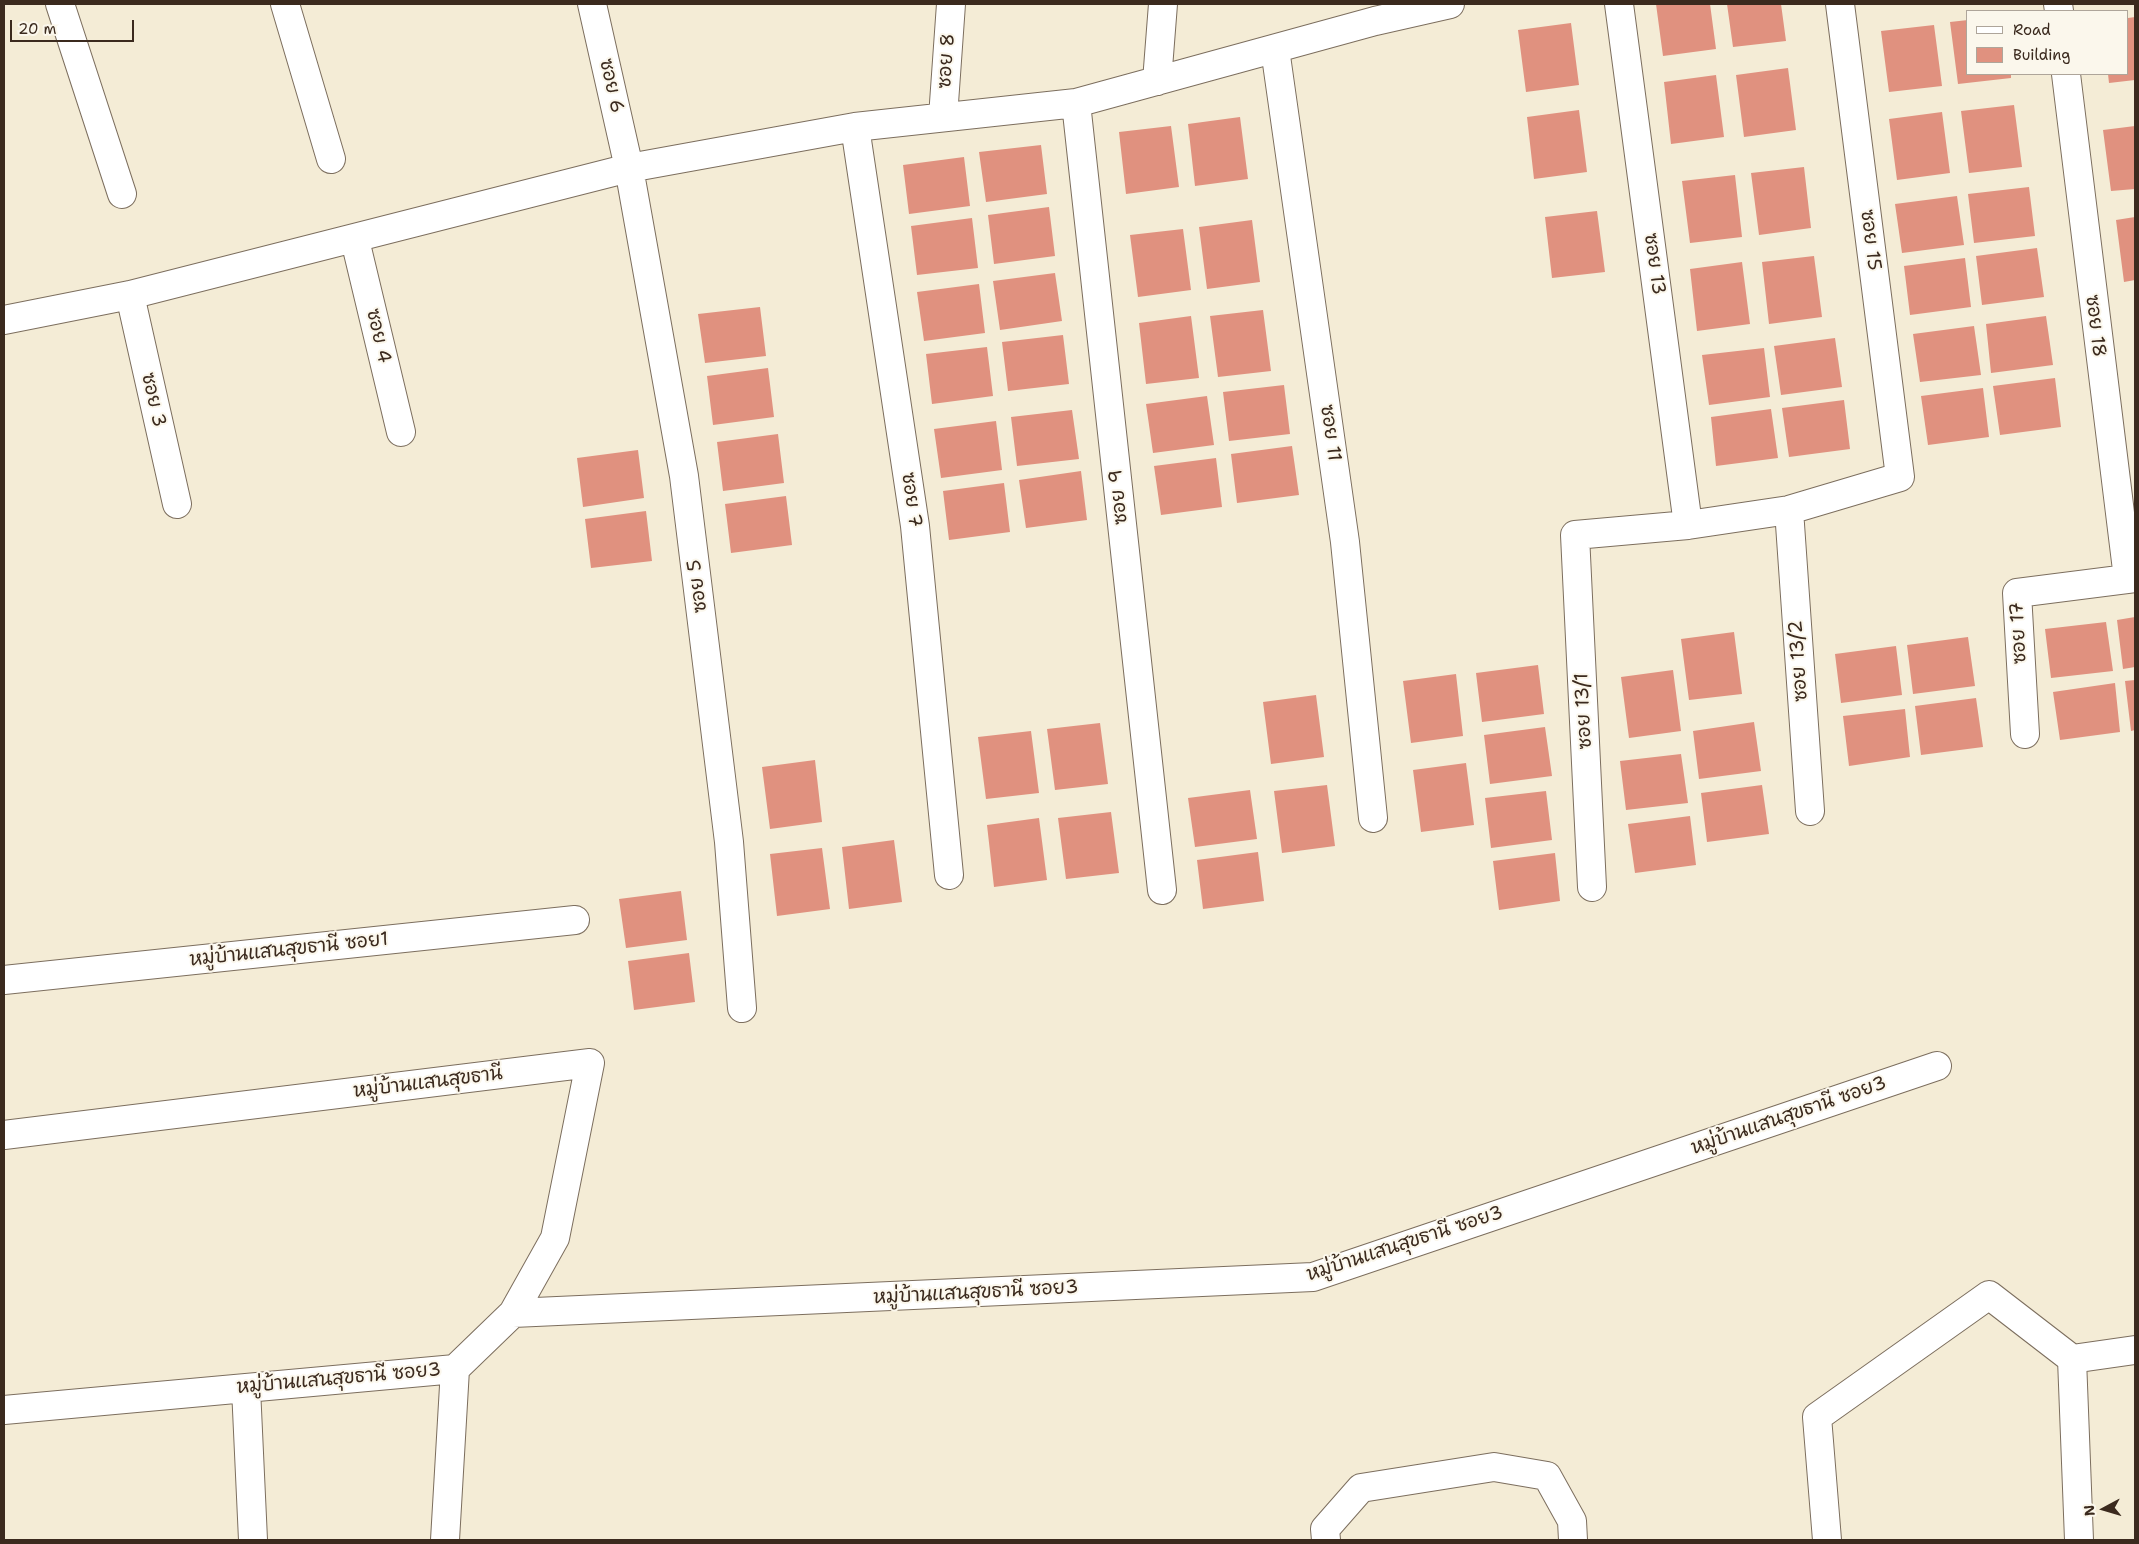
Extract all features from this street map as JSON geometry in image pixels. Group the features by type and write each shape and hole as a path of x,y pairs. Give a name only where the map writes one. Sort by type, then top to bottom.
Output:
{"street":[{"path":"60,4 122,194"},
{"path":"285,4 331,159"},
{"name":"ซอย 6","path":"592,4 630,168"},
{"name":"ซอย 8","path":"943,117 951,4"},
{"path":"1157,81 1163,4"},
{"path":"4,320 130,296 355,240 630,168 855,127 1076,103 1275,49 1376,13 1450,4"},
{"name":"ซอย 13","path":"1619,4 1688,525"},
{"name":"ซอย 15","path":"1789,510 1900,477 1840,4"},
{"name":"ซอย 11","path":"1275,49 1346,542 1373,818"},
{"name":"ซอย 18","path":"2066,75 2131,578"},
{"name":"ซอย 9","path":"1076,103 1162,890"},
{"name":"ซอย 7","path":"855,127 915,526 950,875"},
{"name":"ซอย 5","path":"630,168 684,476 729,842 742,1008"},
{"name":"ซอย 4","path":"355,240 400,432"},
{"name":"ซอย 3","path":"130,296 177,504"},
{"path":"1688,525 1789,510"},
{"name":"ซอย 13/2","path":"1789,510 1810,811"},
{"name":"ซอย 13/1","path":"1592,887 1575,535 1688,525"},
{"name":"ซอย 17","path":"2024,734 2016,593 2131,578"},
{"name":"หมู่บ้านแสนสุขธานี ซอย1","path":"4,980 575,920"},
{"name":"หมู่บ้านแสนสุขธานี","path":"4,1135 590,1063 554,1238 513,1313"},
{"name":"หมู่บ้านแสนสุขธานี ซอย3","path":"4,1410 455,1368 513,1313 1313,1277 1937,1066"},
{"path":"1827,1540 1817,1417 1989,1295 2072,1359 2135,1350"},
{"path":"2072,1359 2078,1540"},
{"path":"445,1540 455,1368"},
{"path":"246,1388 253,1540"},
{"path":"1326,1540 1325,1528 1360,1488 1494,1467 1547,1476 1572,1521 1573,1540"}],"building":[{"path":"1656,4 1710,4 1716,49 1663,56"},
{"path":"1727,4 1781,4 1786,41 1733,47"},
{"path":"2135,17 2135,80 2109,83 2108,75 2129,75 2129,18"},
{"path":"1966,20 1966,75 2011,75 2011,78 1958,84 1950,22"},
{"path":"1571,23 1579,85 1526,92 1518,30"},
{"path":"1934,25 1942,86 1889,92 1881,31"},
{"path":"1788,68 1796,130 1744,137 1736,75"},
{"path":"1716,75 1724,137 1671,144 1664,82"},
{"path":"2014,105 2022,167 1969,173 1961,111"},
{"path":"1579,110 1587,172 1534,179 1527,117"},
{"path":"1942,112 1950,173 1897,180 1889,119"},
{"path":"1240,117 1248,179 1195,186 1188,124"},
{"path":"1171,126 1179,187 1126,194 1119,132"},
{"path":"2135,126 2135,189 2111,191 2103,130"},
{"path":"1041,145 1047,194 986,202 979,152"},
{"path":"964,157 970,206 909,214 903,165"},
{"path":"1804,167 1811,228 1759,235 1751,173"},
{"path":"1735,175 1742,237 1690,243 1682,181"},
{"path":"2029,187 2035,236 1974,243 1968,194"},
{"path":"1957,196 1964,245 1902,253 1895,204"},
{"path":"1049,207 1055,256 994,264 988,215"},
{"path":"1597,211 1605,272 1552,278 1545,217"},
{"path":"2135,217 2135,280 2124,282 2116,220"},
{"path":"972,218 978,268 917,275 911,226"},
{"path":"1252,220 1260,282 1207,289 1199,227"},
{"path":"1183,229 1191,290 1138,297 1130,235"},
{"path":"2037,248 2044,297 1982,305 1976,256"},
{"path":"1814,256 1822,317 1769,324 1762,262"},
{"path":"1965,258 1971,307 1910,315 1904,266"},
{"path":"1742,262 1750,324 1697,331 1690,269"},
{"path":"1055,273 1062,321 1000,330 993,281"},
{"path":"979,284 985,333 924,341 917,292"},
{"path":"760,307 766,356 705,363 698,314"},
{"path":"1263,310 1271,371 1218,377 1210,316"},
{"path":"1191,316 1199,378 1146,384 1139,323"},
{"path":"2046,316 2053,365 1991,373 1986,324"},
{"path":"1974,326 1981,375 1920,382 1913,334"},
{"path":"1063,335 1069,384 1008,391 1002,342"},
{"path":"1835,338 1842,387 1781,395 1774,346"},
{"path":"987,347 993,396 932,404 926,354"},
{"path":"1764,348 1770,397 1709,405 1702,355"},
{"path":"768,368 774,417 713,425 707,376"},
{"path":"2055,378 2061,427 2000,435 1993,386"},
{"path":"1284,385 1290,434 1229,441 1223,392"},
{"path":"1983,388 1989,437 1928,445 1921,396"},
{"path":"1207,396 1214,445 1153,453 1146,404"},
{"path":"1844,400 1850,449 1789,457 1782,408"},
{"path":"1771,409 1778,458 1716,466 1711,417"},
{"path":"1072,410 1079,459 1017,466 1011,417"},
{"path":"996,421 1002,470 941,478 934,429"},
{"path":"778,434 784,483 723,491 717,442"},
{"path":"1292,446 1299,495 1237,503 1231,454"},
{"path":"638,450 644,498 583,507 577,458"},
{"path":"1216,458 1222,507 1161,515 1154,466"},
{"path":"1081,471 1087,520 1026,528 1019,480"},
{"path":"1004,483 1010,532 949,540 943,491"},
{"path":"786,496 792,545 731,553 725,504"},
{"path":"646,511 652,561 591,568 585,519"},
{"path":"2135,617 2135,667 2123,669 2117,620"},
{"path":"2106,622 2113,671 2051,678 2045,629"},
{"path":"1734,632 1742,694 1689,700 1681,639"},
{"path":"1968,637 1975,686 1913,694 1907,645"},
{"path":"1896,646 1902,695 1841,703 1835,654"},
{"path":"1538,665 1544,714 1482,722 1476,673"},
{"path":"1673,670 1681,731 1629,738 1621,677"},
{"path":"1456,674 1463,736 1411,743 1403,681"},
{"path":"2135,680 2135,730 2131,731 2125,681"},
{"path":"2115,683 2120,732 2060,740 2053,692"},
{"path":"1316,695 1324,757 1271,764 1263,702"},
{"path":"1976,698 1983,747 1921,755 1915,706"},
{"path":"1905,709 1910,757 1849,766 1843,716"},
{"path":"1754,722 1761,771 1699,779 1693,731"},
{"path":"1100,723 1108,784 1055,790 1047,729"},
{"path":"1545,727 1552,776 1490,784 1484,735"},
{"path":"1031,731 1039,793 986,799 978,737"},
{"path":"1681,754 1688,803 1626,810 1620,761"},
{"path":"815,760 822,822 770,829 762,767"},
{"path":"1466,763 1474,825 1421,832 1413,770"},
{"path":"1327,785 1335,846 1282,853 1274,791"},
{"path":"1762,785 1769,834 1707,842 1701,793"},
{"path":"1250,790 1257,839 1195,847 1188,798"},
{"path":"1546,791 1552,840 1491,848 1485,798"},
{"path":"1111,812 1119,873 1066,879 1058,818"},
{"path":"1690,816 1696,865 1635,873 1628,824"},
{"path":"1039,818 1047,880 994,887 987,825"},
{"path":"894,840 902,902 849,909 842,847"},
{"path":"822,848 830,909 777,916 770,854"},
{"path":"1258,852 1264,901 1203,909 1197,860"},
{"path":"1555,853 1560,901 1499,910 1493,861"},
{"path":"681,891 687,940 626,948 619,899"},
{"path":"689,953 695,1002 634,1010 628,961"}]}
